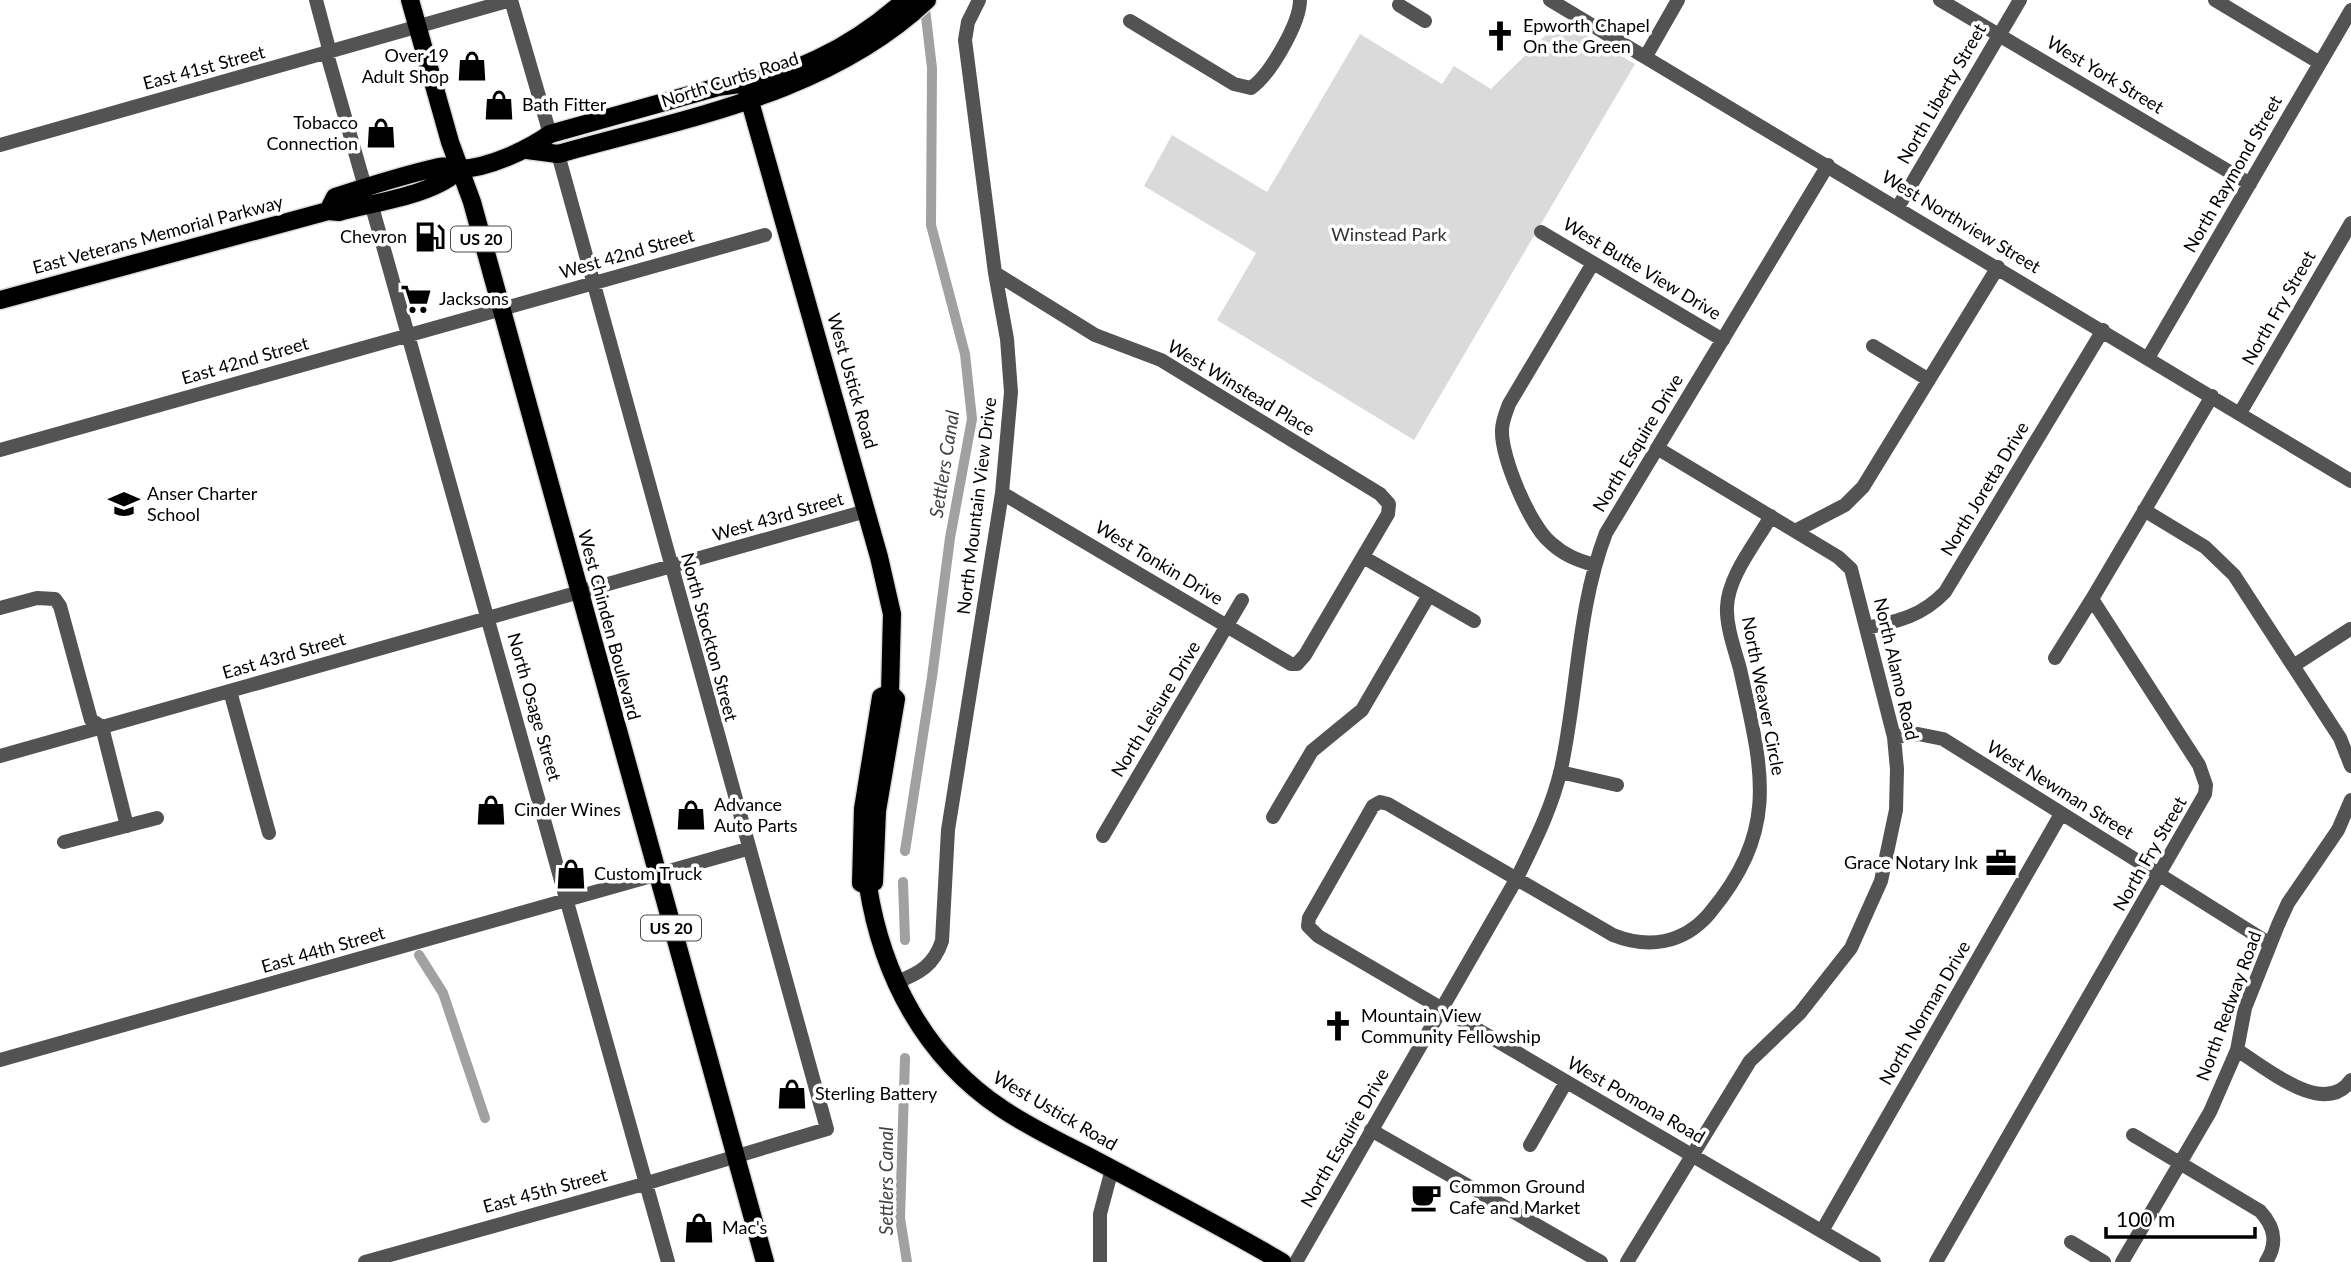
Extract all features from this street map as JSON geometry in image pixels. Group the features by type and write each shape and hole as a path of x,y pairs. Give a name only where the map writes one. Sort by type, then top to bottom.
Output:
{"main road":[{"name":"West Chinden Boulevard","path":"410,0 472,202 578,594 765,1262"},
{"name":"North Curtis Road","path":"896,17 905,0"},
{"name":"North Curtis Road","path":"527,150 558,154 748,92 815,63 927,0"},
{"name":"North Curtis Road","path":"460,169 527,150 550,134 718,87 748,92"},
{"name":"West Ustick Road","path":"748,92 866,511 892,614 890,693 896,699 877,811 874,882 868,886 873,916 904,1001 926,1037 954,1070 1003,1109 1282,1262"},
{"name":"East Veterans Memorial Parkway","path":"0,300 328,211 335,197 368,195 447,182 460,169"}],"street":[{"name":"North Osage Street","path":"316,0 328,45 327,54 410,335 569,900 644,1184 668,1262"},
{"name":"East 41st Street","path":"0,145 511,0"},
{"path":"511,0 550,134"},
{"name":"North Mountain View Drive","path":"897,982 927,967 937,956 942,941 948,830 1002,493 1011,392 1007,339 995,273 965,40 971,13 979,0"},
{"path":"1130,21 1234,84 1251,88 1265,76 1295,24 1300,0"},
{"path":"1399,5 1419,17 1420,0"},
{"name":"West Northview Street","path":"1550,0 2351,481"},
{"path":"1646,56 1678,0"},
{"name":"West York Street","path":"1940,0 2250,184"},
{"name":"North Liberty Street","path":"1898,207 2020,0"},
{"path":"2215,0 2320,63"},
{"name":"North Raymond Street","path":"2148,358 2351,10"},
{"name":"North Stockton Street","path":"558,154 747,849 827,1129"},
{"name":"North Esquire Drive","path":"1296,1262 1517,878 1546,816 1560,772 1594,565 1606,533 1828,165"},
{"name":"North Fry Street","path":"2240,413 2351,223"},
{"name":"West Butte View Drive","path":"1541,232 1723,340"},
{"name":"West 42nd Street","path":"500,310 765,236"},
{"path":"1593,263 1509,404 1502,429 1505,451 1538,529 1549,542 1571,558 1594,565"},
{"path":"1795,531 1845,505 1863,487 1998,267"},
{"name":"West Winstead Place","path":"995,273 1094,335 1161,360 1380,494 1389,504 1388,514 1363,557"},
{"name":"East 42nd Street","path":"0,450 500,310"},
{"name":"North Joretta Drive","path":"1867,628 1911,618 1930,607 1945,592 2103,330"},
{"path":"1872,346 1929,380"},
{"path":"2055,658 2212,396"},
{"name":"North Alamo Road","path":"1627,1262 1750,1061 1827,982 1851,948 1869,912 1891,840 1897,769 1894,737 1850,569 1838,557 1657,448"},
{"name":"West Tonkin Drive","path":"1002,493 1286,663 1297,664 1363,557"},
{"path":"2144,510 2205,547 2221,561 2340,738 2351,766"},
{"name":"West 43rd Street","path":"578,594 866,511"},
{"name":"North Weaver Circle","path":"1308,926 1309,918 1373,806 1380,802 1388,804 1613,935 1631,942 1649,944 1684,934 1704,919 1733,885 1755,836 1762,790 1758,749 1727,609 1736,577 1771,516"},
{"path":"1363,557 1474,621"},
{"name":"East 43rd Street","path":"0,755 578,594"},
{"path":"1273,817 1312,751 1362,710 1429,595"},
{"path":"0,608 37,598 55,599 60,606 91,720 102,727 127,826"},
{"name":"North Fry Street","path":"1936,1262 2202,804 2206,785 2199,765 2092,599"},
{"name":"North Leisure Drive","path":"1103,836 1242,600"},
{"path":"2293,666 2350,629"},
{"path":"230,691 270,833"},
{"name":"West Newman Street","path":"1894,737 1918,734 1943,739 2270,944"},
{"path":"1560,772 1617,785"},
{"name":"North Redway Road","path":"2122,1262 2210,1112 2237,1050 2245,1008 2288,903 2338,830 2351,800"},
{"name":"North Norman Drive","path":"1822,1231 2061,814"},
{"path":"64,842 157,818"},
{"name":"East 44th Street","path":"0,1060 747,849"},
{"name":"West Pomona Road","path":"1308,926 1318,936 1874,1262"},
{"path":"2237,1050 2305,1091 2328,1097 2344,1090 2351,1080"},
{"path":"1530,1145 1566,1082"},
{"name":"East 45th Street","path":"365,1262 736,1158 827,1129"},
{"path":"1371,1130 1601,1262"},
{"path":"2133,1135 2260,1211 2269,1220 2274,1241 2266,1262"},
{"path":"1100,1262 1100,1214 1112,1169"},
{"path":"2071,1242 2104,1262"}],"green space":[{"name":"Winstead Park","path":"1561,20 1635,64 1414,440 1217,320 1256,253 1144,186 1172,135 1267,192 1360,34 1442,84 1454,66 1491,89"}],"waterway":[{"name":"Settlers Canal","path":"905,851 950,538 972,419 965,354 931,225 932,68 924,0"},
{"name":"Settlers Canal","path":"903,882 905,940"},
{"path":"419,955 443,993 485,1118"},
{"name":"Settlers Canal","path":"905,1058 900,1218 907,1262"}],"place":[{"name":"Epworth Chapel On the Green","path":"1500,36"},
{"name":"Over 19 Adult Shop","path":"472,66"},
{"name":"Bath Fitter","path":"499,105"},
{"name":"Tobacco Connection","path":"381,133"},
{"name":"Chevron","path":"430,237"},
{"name":"Jacksons","path":"416,299"},
{"name":"Anser Charter School","path":"124,504"},
{"name":"Cinder Wines","path":"491,810"},
{"name":"Advance Auto Parts","path":"691,815"},
{"name":"Grace Notary Ink","path":"2001,863"},
{"name":"Custom Truck","path":"571,874"},
{"name":"Mountain View Community Fellowship","path":"1338,1026"},
{"name":"Sterling Battery","path":"792,1094"},
{"name":"Common Ground Cafe and Market","path":"1426,1197"},
{"name":"Mac's","path":"699,1228"}]}
